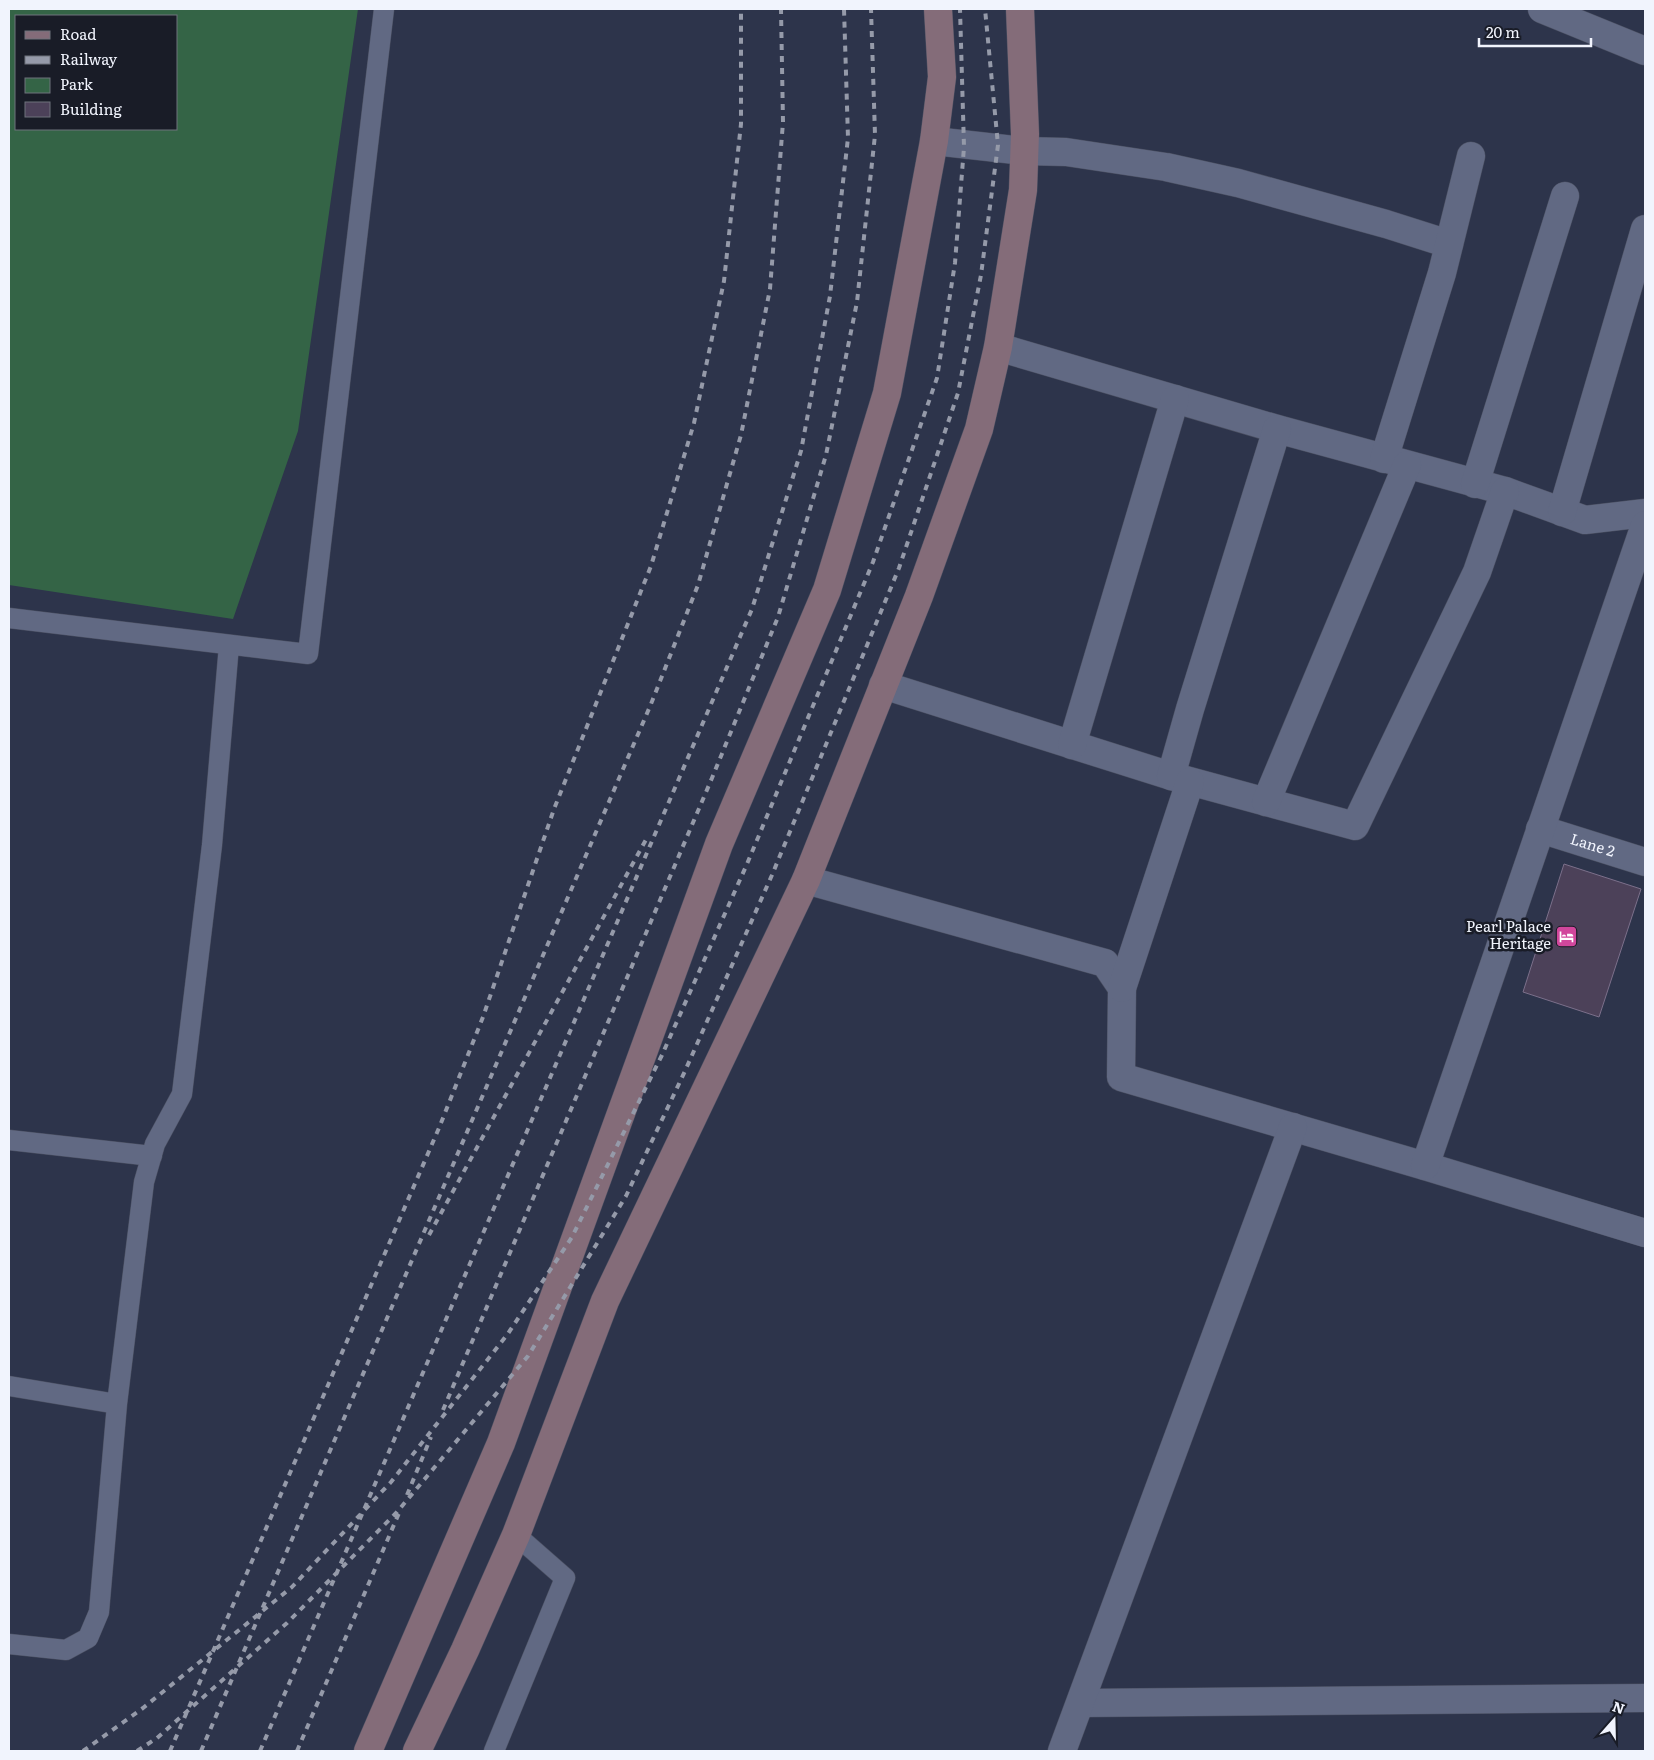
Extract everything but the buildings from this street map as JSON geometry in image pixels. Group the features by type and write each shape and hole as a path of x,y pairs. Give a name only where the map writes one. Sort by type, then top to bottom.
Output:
{"street":[{"path":"368,1751 501,1443 719,844 827,590 887,393 934,141 942,77 938,9"},
{"path":"417,1751 465,1650 516,1535 604,1301 806,880 919,596 979,429 998,347 1022,190 1025,134 1020,9"},
{"path":"1542,9 1645,52"},
{"path":"934,141 1024,151 1066,152 1166,166 1386,224 1449,244"},
{"path":"1266,802 1396,462 1471,156"},
{"path":"1475,484 1564,196"},
{"path":"1562,512 1645,229"},
{"path":"998,347 1277,429 1505,491 1585,520 1645,513"},
{"path":"1072,745 1176,399"},
{"path":"1277,429 1190,709 1181,779 1122,988 1121,1076 1645,1233"},
{"path":"883,685 1181,779 1355,826 1477,572 1505,491"},
{"path":"1425,1166 1645,525"},
{"name":"Lane 2","path":"1540,829 1645,862"},
{"path":"806,880 1105,963 1122,988"},
{"path":"1062,1751 1293,1127"},
{"path":"1081,1702 1645,1698"}],"lane":[{"path":"9,618 308,654 384,9"},
{"path":"9,1644 66,1650 88,1638 99,1612 117,1404 144,1182 155,1144 182,1094 212,845 229,645"},
{"path":"9,1140 152,1156"},
{"path":"9,1386 117,1404"},
{"path":"494,1751 565,1578 516,1535"}],"green space":[{"path":"9,9 358,9 298,431 233,619 9,585"}],"railway":[{"path":"170,1751 439,1128 483,1017 554,809 651,566 694,423 724,281 741,124 741,9"},
{"path":"201,1751 651,704 698,585 741,435 770,289 783,122 781,9"},
{"path":"260,1751 752,609 801,451 830,296 848,138 844,9"},
{"path":"443,1410 712,778 778,617 826,455 857,302 875,135 871,9"},
{"path":"83,1751 143,1708 292,1587 391,1482 507,1335 572,1237 662,1055 747,864 873,562 937,378 955,263 964,147 960,9"},
{"path":"137,1751 157,1738 287,1623 397,1512 528,1356 626,1196 685,1071 772,875 899,568 958,393 981,275 998,145 985,9"},
{"path":"429,1235 648,836"},
{"path":"407,1495 431,1437"},
{"path":"297,1751 399,1513"}],"place":[{"name":"Pearl Palace Heritage","path":"1567,936"}]}
